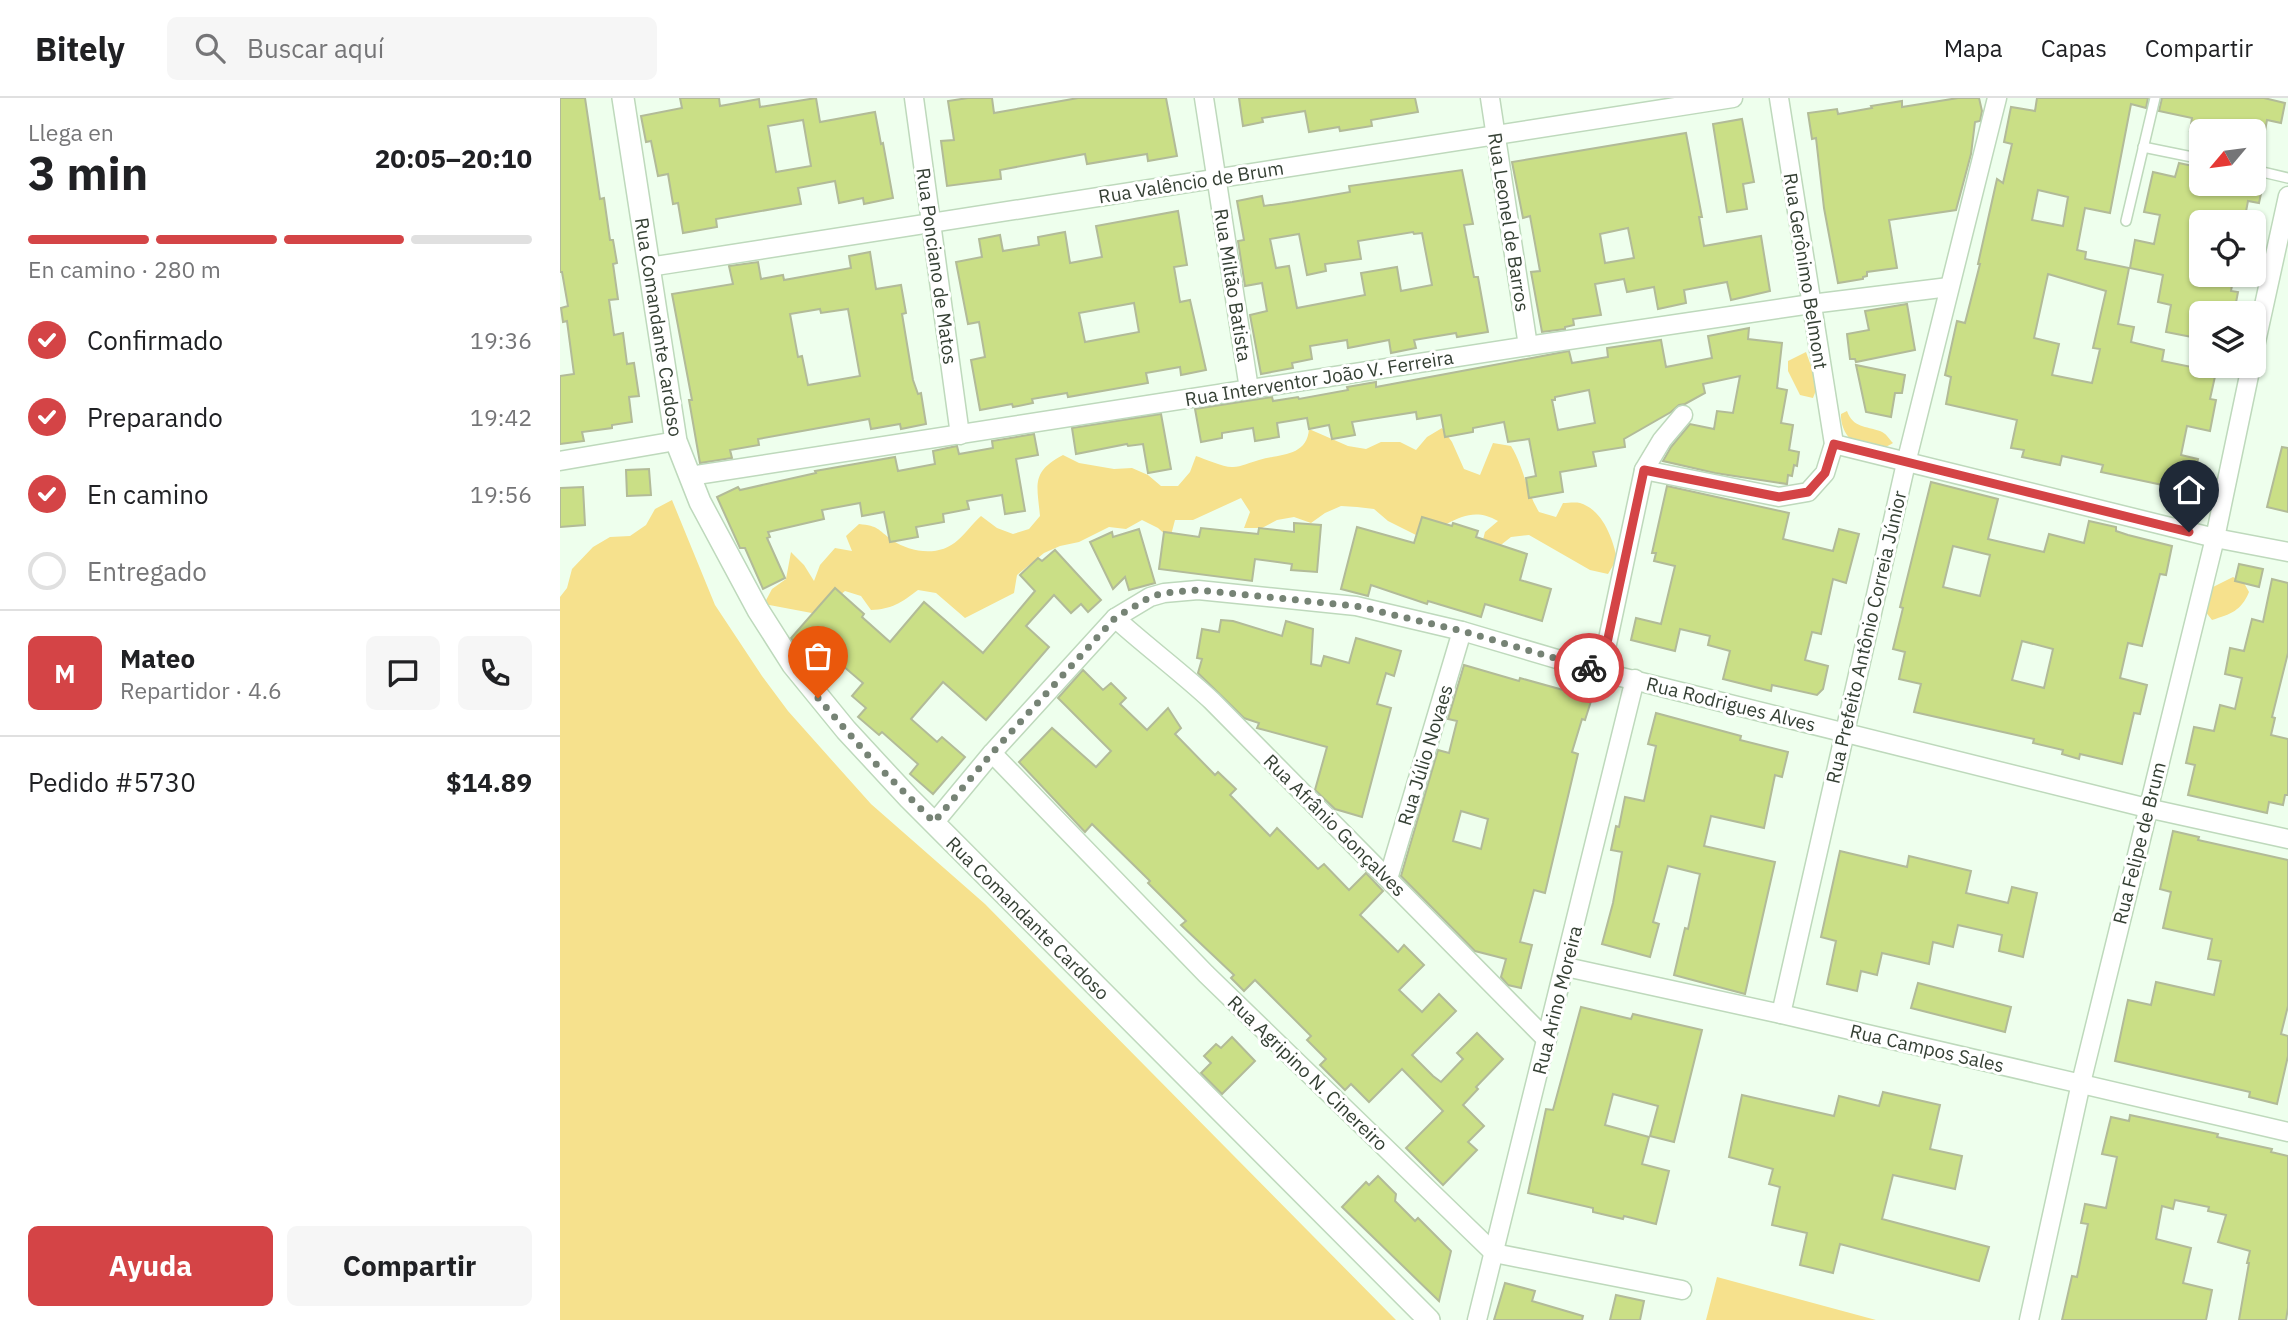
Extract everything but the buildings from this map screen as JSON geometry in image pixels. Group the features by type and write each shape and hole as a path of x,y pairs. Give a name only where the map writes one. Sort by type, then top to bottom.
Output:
{"street":[{"name":"Rua Comandante Cardoso","path":"623,98 676,441 700,502 726,554 793,665 873,761 1429,1320"},
{"name":"Rua Ponciano de Matos","path":"914,98 960,435"},
{"name":"Rua Miltão Batista","path":"1204,98 1249,389"},
{"name":"Rua Leonel de Barros","path":"1490,98 1528,346"},
{"name":"Rua Valêncio de Brum","path":"649,267 1733,98"},
{"name":"Rua Gerônimo Belmont","path":"1779,98 1834,444"},
{"name":"Rua Prefeito Antônio Correia Júnior","path":"1780,1014 1906,463 1997,98"},
{"path":"2266,306 2282,246 2288,196"},
{"name":"Rua Interventor João V. Ferreira","path":"690,476 1528,346 1811,304 1950,287"},
{"name":"Rua Felipe de Brum","path":"2029,1320 2081,1083 2215,538 2248,378"},
{"path":"1601,671 1644,470 1662,440 1683,415"},
{"path":"560,461 676,441"},
{"path":"1644,470 1779,497 1808,492 1825,473 1834,444 2215,538 2288,552"},
{"name":"Rua Rodrigues Alves","path":"934,822 992,753 1115,618 1150,597 1198,590 1356,606 1462,631 1635,680 2147,808 2288,839"},
{"name":"Rua Afrânio Gonçalves","path":"1115,618 1212,702 1547,1040"},
{"name":"Rua Júlio Novaes","path":"1388,879 1462,631"},
{"name":"Rua Arino Moreira","path":"1477,1320 1635,680"},
{"name":"Rua Agripino N. Cinereiro","path":"992,753 1206,974 1494,1253"},
{"name":"Rua Campos Sales","path":"1566,967 2288,1132"},
{"path":"1494,1253 1682,1290"}],"lane":[{"path":"2126,221 2155,98"},
{"path":"2143,147 2189,156"},
{"path":"2266,173 2288,178"}],"shaded area":[{"path":"1806,352 1818,385 1813,398 1800,395 1788,371 1788,361"},
{"path":"1847,411 1853,421 1882,432 1893,443 1870,450 1851,440 1841,421 1841,414"},
{"path":"1442,428 1452,442 1464,469 1480,475 1493,443 1511,446 1539,512 1556,517 1563,503 1580,503 1595,512 1610,534 1617,559 1608,574 1590,570 1529,535 1511,537 1497,548 1480,551 1485,532 1498,521 1487,516 1467,516 1420,537 1388,521 1374,509 1341,506 1311,523 1294,517 1277,520 1262,528 1244,528 1250,512 1241,498 1193,520 1175,520 1170,539 1158,528 1142,520 1126,529 1109,527 1079,542 1060,546 1044,553 1017,575 1014,593 965,618 936,593 918,590 896,604 871,610 861,596 845,591 817,614 764,604 772,589 786,579 791,552 804,565 814,581 820,565 835,548 852,551 846,536 859,524 874,527 908,548 925,551 951,545 981,516 997,528 1013,534 1029,529 1040,516 1038,480 1041,473 1045,467 1063,455 1079,463 1114,469 1132,468 1148,475 1161,486 1178,486 1190,472 1196,456 1225,466 1239,466 1298,450 1307,438 1309,429 1348,446 1366,449 1381,442 1400,442 1416,450 1427,437"},
{"path":"672,500 715,605 788,711 871,804 985,904 1396,1320 560,1320 560,597 567,588 572,569 593,547 610,537 630,536 646,525 655,509"},
{"path":"2233,577 2244,583 2249,592 2243,604 2235,611 2212,620 2201,606 2211,588"},
{"path":"1717,1277 1876,1320 1706,1320"}],"way so far":[{"path":"818,698 873,761 934,822 992,753 1115,618 1150,597 1164,593 1198,590 1356,606 1462,631 1589,668"}],"route":[{"path":"1589,668 1601,671 1644,470 1779,497 1808,492 1825,473 1834,444 2189,532"}]}
